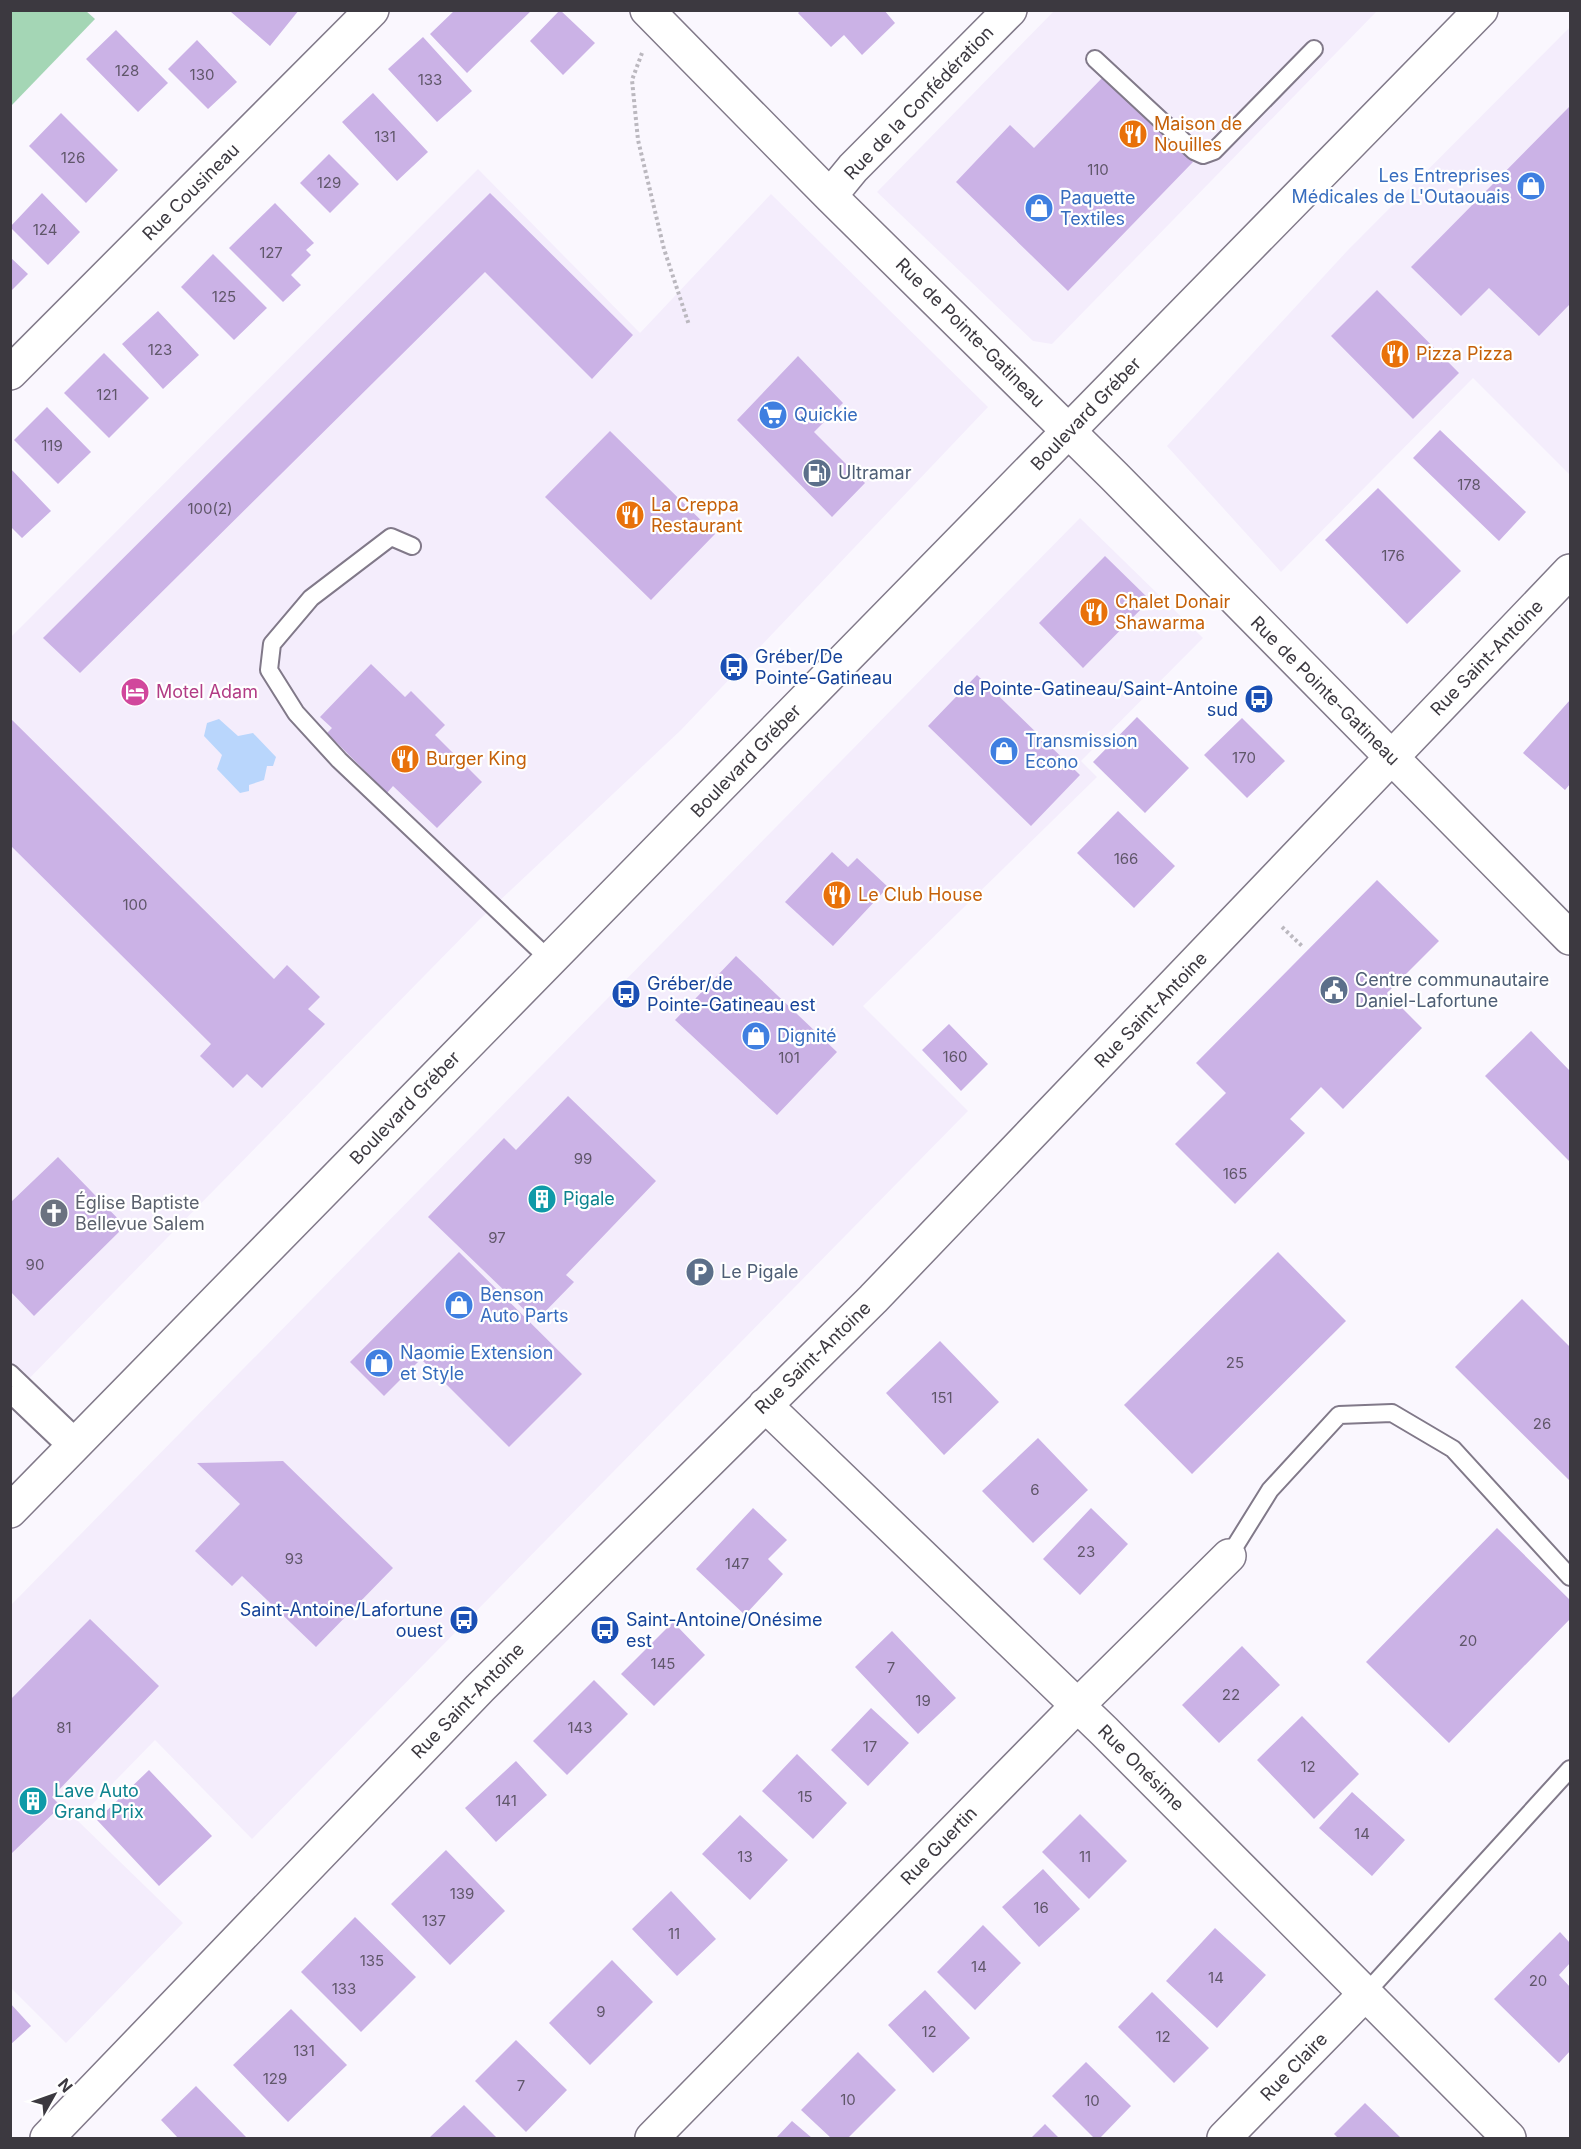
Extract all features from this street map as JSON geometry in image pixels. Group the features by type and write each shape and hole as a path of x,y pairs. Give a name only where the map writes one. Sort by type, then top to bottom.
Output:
{"street":[{"name":"Rue Cousineau","path":"10,373 372,10"},
{"name":"Rue de Pointe-Gatineau","path":"647,10 1570,938"},
{"name":"Rue de la Confédération","path":"830,196 853,168 1010,10"},
{"name":"Boulevard Gréber","path":"10,1511 1481,10"},
{"name":"Rue Saint-Antoine","path":"47,2139 480,1688 948,1222 994,1169 1035,1132 1570,571"},
{"name":"Rue Onésime","path":"765,1405 1078,1705 1509,2139"},
{"name":"Rue Guertin","path":"652,2139 1078,1705 1229,1556"},
{"name":"Rue Claire","path":"1224,2139 1364,1995"}],"lane":[{"path":"1095,59 1194,151 1203,155 1214,151 1314,48"},
{"path":"412,546 391,537 311,598 272,644 269,670 296,713 339,760 550,960"},
{"path":"10,1374 75,1445"},
{"path":"10,1394 75,1445"},
{"path":"1229,1556 1270,1490 1339,1415 1392,1413 1453,1449 1570,1577"},
{"path":"1364,1995 1570,1769"}],"path":[{"path":"643,52 632,80 638,140 664,249 689,325"},
{"path":"1282,927 1302,946"}],"shaded area":[{"path":"1054,11 1377,11 1052,344 1033,341 877,192"},
{"path":"1570,27 1570,475 1473,378 1281,572 1167,446 1348,250"},
{"path":"478,169 640,333 771,194 988,407 681,730 479,920 11,1397 11,637"},
{"path":"1080,518 1203,638 1081,761 1097,777 863,1006 968,1111 252,1839 155,1740 77,1820 183,1923 66,2043 11,1988 10,1606"}],"green space":[{"path":"11,10 86,11 95,19 11,106"}],"water":[{"path":"219,719 238,736 253,733 276,757 273,766 267,766 264,780 249,785 249,791 240,793 217,769 222,755 204,736 207,723"}],"building":[{"path":"232,10 299,10 270,46 231,12"},
{"path":"455,10 532,10 467,73 430,34"},
{"path":"560,10 595,43 563,75 530,41"},
{"path":"801,10 884,10 895,23 862,55 844,35 831,47 798,13"},
{"path":"116,30 168,83 138,112 86,59"},
{"path":"423,37 472,91 437,122 388,69"},
{"path":"197,40 237,82 208,109 168,69"},
{"path":"1104,76 1193,162 1068,291 956,182 1010,125 1034,148"},
{"path":"373,93 428,152 397,181 342,122"},
{"name":"Les Entreprises Médicales de L'Outaouais","path":"1570,106 1570,304 1539,336 1489,288 1461,316 1411,267"},
{"path":"61,113 118,170 86,203 29,146"},
{"path":"329,154 359,184 330,213 300,183"},
{"path":"42,193 80,232 48,265 10,227"},
{"path":"490,193 633,335 592,379 485,272 80,673 43,638"},
{"path":"275,203 314,243 306,250 311,255 291,275 301,285 283,302 229,248"},
{"path":"213,254 267,308 234,340 181,287"},
{"path":"10,257 28,274 10,292"},
{"name":"Pizza Pizza","path":"1377,290 1459,373 1413,419 1331,336"},
{"path":"158,311 199,355 163,389 122,344"},
{"path":"104,353 149,398 109,438 64,393"},
{"path":"798,356 843,403 814,432 865,483 832,517 737,420"},
{"path":"47,407 91,452 58,484 14,440"},
{"path":"1440,430 1526,512 1499,541 1413,458"},
{"name":"La Creppa Restaurant","path":"610,431 715,534 651,600 545,497"},
{"path":"10,468 51,511 22,538 10,526"},
{"path":"1378,488 1461,571 1407,624 1325,540"},
{"name":"Chalet Donair Shawarma","path":"1105,556 1150,600 1083,668 1039,623"},
{"name":"Burger King","path":"371,664 405,697 411,691 445,725 435,735 482,782 437,828 393,786 387,793 327,733 332,728 320,717"},
{"name":"Transmission Econo","path":"977,675 1080,775 1031,826 928,726"},
{"path":"1570,700 1570,784 1565,790 1523,753"},
{"path":"1137,717 1189,768 1145,813 1093,762"},
{"path":"10,718 274,979 287,965 320,997 308,1009 325,1024 262,1088 247,1074 233,1088 200,1056 211,1044 10,845"},
{"path":"1242,718 1285,761 1247,798 1204,755"},
{"path":"1118,811 1175,866 1134,908 1077,853"},
{"name":"Le Club House","path":"832,852 848,867 857,858 888,887 833,946 785,902"},
{"path":"1377,880 1439,941 1387,993 1422,1028 1343,1109 1321,1087 1290,1119 1305,1133 1235,1204 1175,1144 1226,1093 1196,1063"},
{"name":"Dignité","path":"736,956 837,1052 777,1115 675,1020"},
{"path":"949,1024 988,1064 961,1091 922,1050"},
{"path":"1531,1031 1570,1071 1570,1162 1485,1076"},
{"name":"Pigale","path":"568,1096 656,1181 566,1275 574,1282 536,1321 428,1217 504,1138 516,1150"},
{"path":"58,1157 125,1226 34,1316 10,1291 10,1203"},
{"name":"Benson Auto Parts","path":"459,1252 582,1374 509,1447 421,1359 384,1396 350,1362"},
{"path":"1278,1252 1346,1321 1192,1474 1124,1405"},
{"path":"1522,1299 1570,1347 1570,1481 1455,1367"},
{"path":"940,1341 999,1402 944,1455 886,1393"},
{"path":"1038,1438 1088,1490 1033,1543 982,1491"},
{"path":"283,1461 393,1568 316,1647 242,1576 232,1586 195,1551 240,1504 197,1463"},
{"path":"753,1508 787,1540 768,1559 783,1574 745,1615 696,1569"},
{"path":"1091,1508 1128,1544 1080,1595 1043,1559"},
{"path":"1497,1528 1570,1600 1570,1619 1449,1743 1366,1662"},
{"path":"90,1619 159,1686 52,1797 61,1806 12,1853 10,1700"},
{"path":"673,1622 705,1655 654,1706 621,1674"},
{"path":"892,1631 956,1698 918,1734 855,1667"},
{"path":"1242,1646 1280,1685 1219,1743 1182,1705"},
{"path":"594,1680 628,1714 567,1775 533,1741"},
{"path":"871,1708 909,1743 868,1786 831,1750"},
{"path":"1302,1716 1359,1774 1314,1819 1257,1760"},
{"path":"797,1754 847,1803 813,1839 762,1791"},
{"path":"516,1761 547,1795 496,1842 465,1808"},
{"path":"149,1770 212,1836 159,1886 97,1820"},
{"path":"1352,1792 1405,1840 1372,1876 1319,1828"},
{"path":"1080,1814 1127,1861 1089,1899 1042,1852"},
{"path":"740,1815 788,1860 750,1900 702,1854"},
{"path":"446,1850 505,1911 450,1965 391,1904"},
{"path":"1043,1869 1080,1909 1039,1947 1002,1907"},
{"path":"671,1891 716,1939 677,1976 632,1929"},
{"path":"355,1917 416,1977 361,2032 301,1972"},
{"path":"983,1925 1021,1963 975,2010 937,1972"},
{"path":"1215,1928 1266,1975 1217,2028 1166,1981"},
{"path":"1560,1932 1570,1943 1570,1963 1559,1975 1570,1987 1570,2051 1559,2063 1494,1999"},
{"path":"612,1960 653,2002 590,2065 549,2023"},
{"path":"925,1990 970,2038 933,2073 888,2025"},
{"path":"1152,1992 1209,2048 1174,2083 1118,2027"},
{"path":"10,2003 31,2026 10,2045"},
{"path":"291,2009 347,2065 288,2122 233,2065"},
{"path":"516,2040 567,2090 526,2132 475,2081"},
{"path":"858,2052 896,2090 848,2138 831,2138 801,2110"},
{"path":"1086,2062 1131,2106 1100,2138 1094,2138 1052,2096"},
{"path":"196,2086 246,2137 178,2138 161,2120"},
{"path":"1365,2103 1401,2138 1338,2138 1334,2134"},
{"path":"464,2105 497,2138 429,2138"},
{"path":"792,2121 812,2138 776,2138"},
{"path":"1045,2124 1059,2138 1031,2138"}],"place":[{"name":"Maison de Nouilles","path":"1133,134"},
{"name":"Les Entreprises Médicales de L'Outaouais","path":"1531,186"},
{"name":"Paquette Textiles","path":"1039,208"},
{"name":"Pizza Pizza","path":"1395,354"},
{"name":"Quickie","path":"773,415"},
{"name":"Ultramar","path":"817,473"},
{"name":"La Creppa Restaurant","path":"630,515"},
{"name":"Chalet Donair Shawarma","path":"1094,612"},
{"name":"Gréber/De Pointe-Gatineau","path":"734,667"},
{"name":"Motel Adam","path":"135,692"},
{"name":"de Pointe-Gatineau/Saint-Antoine sud","path":"1259,699"},
{"name":"Transmission Econo","path":"1004,751"},
{"name":"Burger King","path":"405,759"},
{"name":"Le Club House","path":"837,895"},
{"name":"Centre communautaire Daniel-Lafortune","path":"1334,990"},
{"name":"Gréber/de Pointe-Gatineau est","path":"626,994"},
{"name":"Dignité","path":"756,1036"},
{"name":"Pigale","path":"542,1199"},
{"name":"Église Baptiste Bellevue Salem","path":"54,1213"},
{"name":"Le Pigale","path":"700,1272"},
{"name":"Benson Auto Parts","path":"459,1305"},
{"name":"Naomie Extension et Style","path":"379,1363"},
{"name":"Saint-Antoine/Lafortune ouest","path":"464,1620"},
{"name":"Saint-Antoine/Onésime est","path":"605,1630"},
{"name":"Lave Auto Grand Prix","path":"33,1801"}]}
